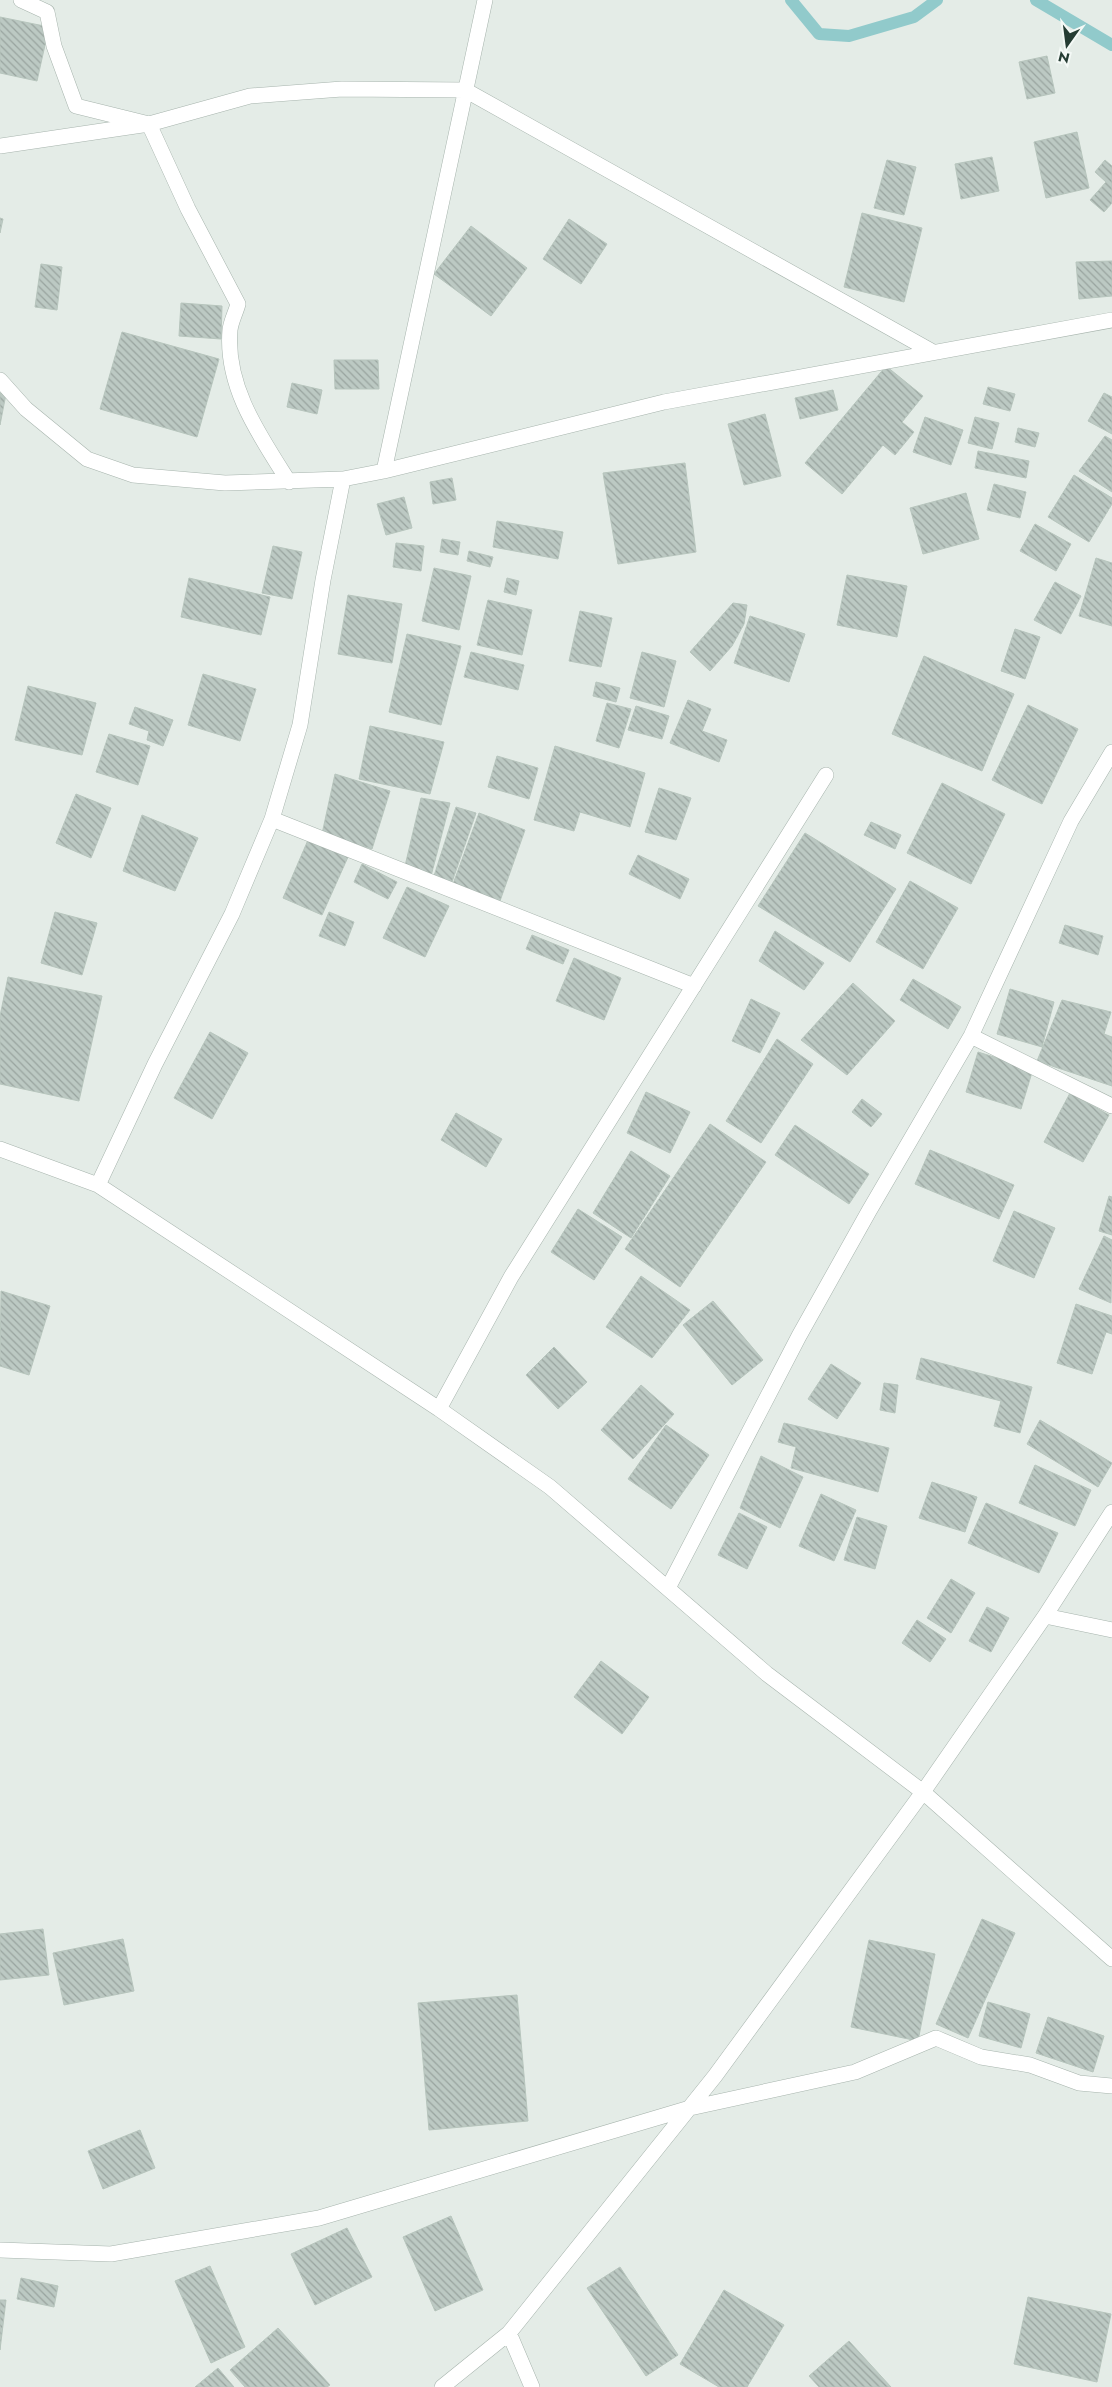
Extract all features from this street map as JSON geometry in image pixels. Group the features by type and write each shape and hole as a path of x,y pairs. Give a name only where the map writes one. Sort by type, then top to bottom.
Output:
{"street":[{"path":"21,0 47,12 54,46 76,106 149,124"},
{"path":"384,471 485,0"},
{"path":"0,146 149,124 250,96 342,89 465,90 933,352"},
{"path":"149,124 188,209 238,304 230,328 230,359 249,418 289,482"},
{"path":"0,380 26,409 71,446 86,458 105,465 134,475 225,483 289,482 343,479 384,471 664,402 1112,320"},
{"path":"98,1184 155,1064 232,914 272,819 300,725 343,479"},
{"path":"668,1588 799,1336 868,1211 971,1036 1071,821 1112,752"},
{"path":"439,1409 511,1277 826,775"},
{"path":"272,819 694,986"},
{"path":"971,1036 1112,1106"},
{"path":"0,1149 98,1184 439,1409 550,1487 767,1674 923,1792 1112,1959"},
{"path":"442,2387 509,2333 690,2108 923,1792 1045,1616 1112,1512"},
{"path":"1045,1616 1112,1630"},
{"path":"0,2250 111,2254 319,2218 690,2108 855,2072 936,2038 981,2057 1030,2065 1079,2083 1112,2086"},
{"path":"509,2333 532,2387"}],"building":[{"path":"0,17 49,27 37,81 0,73"},
{"path":"1047,56 1055,93 1027,99 1019,62"},
{"path":"1077,132 1089,188 1046,198 1034,142"},
{"path":"992,157 999,191 961,199 955,164"},
{"path":"887,160 916,167 904,215 874,208"},
{"path":"1105,160 1112,166 1112,203 1104,212 1090,200 1106,182 1095,172"},
{"path":"862,213 922,228 904,302 844,287"},
{"path":"0,218 3,219 0,233"},
{"path":"569,219 607,244 581,284 543,259"},
{"path":"471,226 527,268 491,316 434,274"},
{"path":"1112,261 1112,296 1079,299 1076,262"},
{"path":"41,264 62,267 57,310 35,307"},
{"path":"181,303 222,306 221,339 179,336"},
{"path":"122,332 219,359 197,437 100,409"},
{"path":"334,360 378,360 379,389 335,389"},
{"path":"886,366 923,396 902,422 914,432 895,455 883,445 842,494 805,463"},
{"path":"292,383 322,390 317,414 287,407"},
{"path":"988,387 1015,394 1010,411 983,404"},
{"path":"833,390 838,410 800,419 795,398"},
{"path":"0,393 6,394 0,425"},
{"path":"1104,393 1112,397 1112,434 1088,421"},
{"path":"765,414 781,476 744,485 728,424"},
{"path":"925,417 963,430 951,465 913,452"},
{"path":"975,417 999,423 992,449 968,443"},
{"path":"1018,428 1039,433 1035,447 1015,442"},
{"path":"1105,436 1112,440 1112,492 1079,471"},
{"path":"978,451 1029,461 1026,478 975,468"},
{"path":"685,463 696,552 618,564 603,473"},
{"path":"1074,475 1112,498 1112,504 1089,542 1048,517"},
{"path":"452,478 456,500 433,504 430,482"},
{"path":"994,484 1026,492 1020,518 987,510"},
{"path":"966,493 979,539 923,554 910,508"},
{"path":"404,497 412,528 386,535 377,504"},
{"path":"497,521 563,532 558,559 493,547"},
{"path":"1035,524 1071,544 1056,571 1020,551"},
{"path":"442,539 460,542 458,555 440,552"},
{"path":"396,543 424,546 421,571 393,567"},
{"path":"273,546 302,552 292,599 262,593"},
{"path":"469,551 493,557 490,567 467,561"},
{"path":"1096,558 1112,563 1112,626 1079,616"},
{"path":"434,568 471,576 459,630 422,621"},
{"path":"847,575 907,586 897,637 837,625"},
{"path":"189,578 270,597 261,635 181,617"},
{"path":"507,578 519,581 516,595 504,592"},
{"path":"1055,582 1081,596 1061,634 1034,620"},
{"path":"348,595 402,604 392,663 338,654"},
{"path":"488,600 532,610 522,655 477,645"},
{"path":"733,603 747,605 744,624 732,646 710,671 690,652"},
{"path":"580,611 612,618 601,667 569,661"},
{"path":"750,616 805,634 789,682 734,663"},
{"path":"1015,629 1040,637 1025,679 1001,671"},
{"path":"407,634 461,646 441,725 389,712"},
{"path":"471,652 524,665 518,690 464,677"},
{"path":"642,652 676,661 664,707 630,698"},
{"path":"924,656 1014,694 982,771 892,734"},
{"path":"203,674 256,689 240,741 188,725"},
{"path":"596,682 620,688 616,702 593,696"},
{"path":"28,686 96,703 82,755 15,740"},
{"path":"688,700 711,709 702,731 727,740 719,762 670,743"},
{"path":"607,703 631,709 619,748 596,741"},
{"path":"1028,705 1078,729 1042,804 992,780"},
{"path":"636,706 669,716 662,739 628,730"},
{"path":"135,707 173,720 163,746 147,740 149,731 129,724"},
{"path":"370,726 444,742 430,794 359,779"},
{"path":"109,734 150,746 138,785 96,772"},
{"path":"555,746 645,773 630,827 580,812 574,831 534,820"},
{"path":"497,756 538,768 529,799 488,787"},
{"path":"335,774 390,791 372,849 322,834"},
{"path":"942,783 1005,814 971,884 907,853"},
{"path":"659,788 691,798 676,840 645,832"},
{"path":"76,794 111,808 91,858 56,843"},
{"path":"421,798 450,803 431,876 405,866"},
{"path":"456,807 476,813 452,882 434,876"},
{"path":"479,813 525,830 500,901 453,884"},
{"path":"142,815 198,838 175,891 123,871"},
{"path":"871,822 901,835 895,849 864,835"},
{"path":"805,833 896,889 850,962 758,906"},
{"path":"308,840 348,857 322,915 283,898"},
{"path":"638,855 689,879 680,899 629,874"},
{"path":"362,864 397,882 388,899 354,882"},
{"path":"910,881 958,908 923,969 876,942"},
{"path":"407,887 449,906 425,957 383,938"},
{"path":"55,912 97,923 82,975 41,963"},
{"path":"329,912 354,922 345,946 319,936"},
{"path":"1065,925 1103,936 1098,955 1059,943"},
{"path":"775,931 824,963 804,990 759,961"},
{"path":"532,935 569,950 563,964 526,949"},
{"path":"574,958 621,978 604,1020 556,1001"},
{"path":"8,977 102,996 79,1101 0,1084 0,1016"},
{"path":"913,979 961,1007 948,1029 900,1000"},
{"path":"853,983 895,1021 847,1075 801,1040"},
{"path":"1010,989 1054,1002 1042,1047 997,1034"},
{"path":"751,999 780,1013 760,1053 732,1041"},
{"path":"1062,1000 1111,1012 1104,1034 1112,1037 1112,1086 1037,1061"},
{"path":"210,1032 248,1053 212,1119 174,1098"},
{"path":"777,1039 813,1064 761,1143 726,1121"},
{"path":"978,1052 1033,1069 1021,1109 966,1092"},
{"path":"646,1092 690,1112 670,1153 627,1133"},
{"path":"1070,1093 1109,1115 1083,1162 1044,1142"},
{"path":"862,1099 882,1114 871,1127 852,1112"},
{"path":"456,1113 502,1139 486,1167 441,1140"},
{"path":"710,1124 766,1162 680,1287 625,1249"},
{"path":"795,1125 869,1174 849,1204 775,1155"},
{"path":"930,1150 1014,1185 999,1219 915,1184"},
{"path":"631,1151 670,1176 631,1238 593,1213"},
{"path":"1109,1196 1112,1197 1112,1235 1099,1231"},
{"path":"578,1209 622,1237 594,1280 551,1252"},
{"path":"1014,1211 1055,1228 1034,1278 993,1261"},
{"path":"1104,1236 1112,1240 1111,1303 1079,1289"},
{"path":"641,1276 690,1310 652,1358 606,1327"},
{"path":"1,1291 50,1306 29,1375 0,1366"},
{"path":"713,1301 763,1360 732,1385 683,1325"},
{"path":"1076,1304 1112,1316 1112,1334 1106,1332 1092,1374 1057,1363"},
{"path":"554,1347 587,1382 558,1409 526,1375"},
{"path":"921,1358 1032,1387 1020,1433 994,1426 1001,1401 916,1379"},
{"path":"831,1364 861,1383 837,1419 808,1399"},
{"path":"884,1383 898,1385 895,1413 880,1410"},
{"path":"641,1385 674,1414 633,1459 601,1430"},
{"path":"1040,1420 1112,1463 1098,1487 1027,1444"},
{"path":"784,1423 889,1448 878,1492 791,1468 796,1447 778,1442"},
{"path":"666,1425 709,1455 671,1509 628,1479"},
{"path":"761,1456 803,1477 780,1528 740,1508"},
{"path":"1035,1465 1091,1490 1075,1526 1019,1503"},
{"path":"932,1482 977,1497 965,1532 919,1518"},
{"path":"821,1494 856,1510 834,1561 799,1546"},
{"path":"986,1503 1058,1533 1039,1573 968,1543"},
{"path":"739,1513 767,1527 747,1569 718,1555"},
{"path":"857,1517 887,1526 875,1569 844,1560"},
{"path":"951,1579 975,1593 951,1633 927,1618"},
{"path":"987,1607 1009,1618 991,1652 969,1641"},
{"path":"917,1620 946,1639 930,1662 902,1643"},
{"path":"601,1661 649,1697 622,1734 574,1697"},
{"path":"982,1919 1015,1933 968,2038 936,2024"},
{"path":"43,1929 49,1975 0,1980 0,1934"},
{"path":"123,1939 134,1991 64,2005 53,1953"},
{"path":"869,1940 935,1954 918,2041 851,2027"},
{"path":"517,1995 528,2121 429,2130 418,2003"},
{"path":"988,2002 1030,2014 1021,2048 979,2036"},
{"path":"1048,2017 1104,2036 1093,2072 1036,2053"},
{"path":"140,2130 155,2168 103,2189 88,2151"},
{"path":"451,2216 483,2290 435,2311 403,2237"},
{"path":"347,2228 372,2277 315,2305 291,2254"},
{"path":"210,2266 245,2347 211,2363 175,2281"},
{"path":"620,2267 678,2355 646,2376 587,2288"},
{"path":"21,2278 58,2286 54,2307 17,2299"},
{"path":"724,2290 784,2325 747,2387 719,2387 680,2364"},
{"path":"1028,2297 1111,2314 1097,2382 1014,2364"},
{"path":"0,2300 6,2300 0,2350"},
{"path":"278,2328 330,2385 327,2387 245,2387 230,2370"},
{"path":"849,2341 891,2387 819,2387 809,2376"},
{"path":"218,2368 234,2387 195,2387"}],"waterway":[{"path":"791,0 819,34 849,36 914,17 937,0"},
{"path":"1036,0 1112,45"}]}
